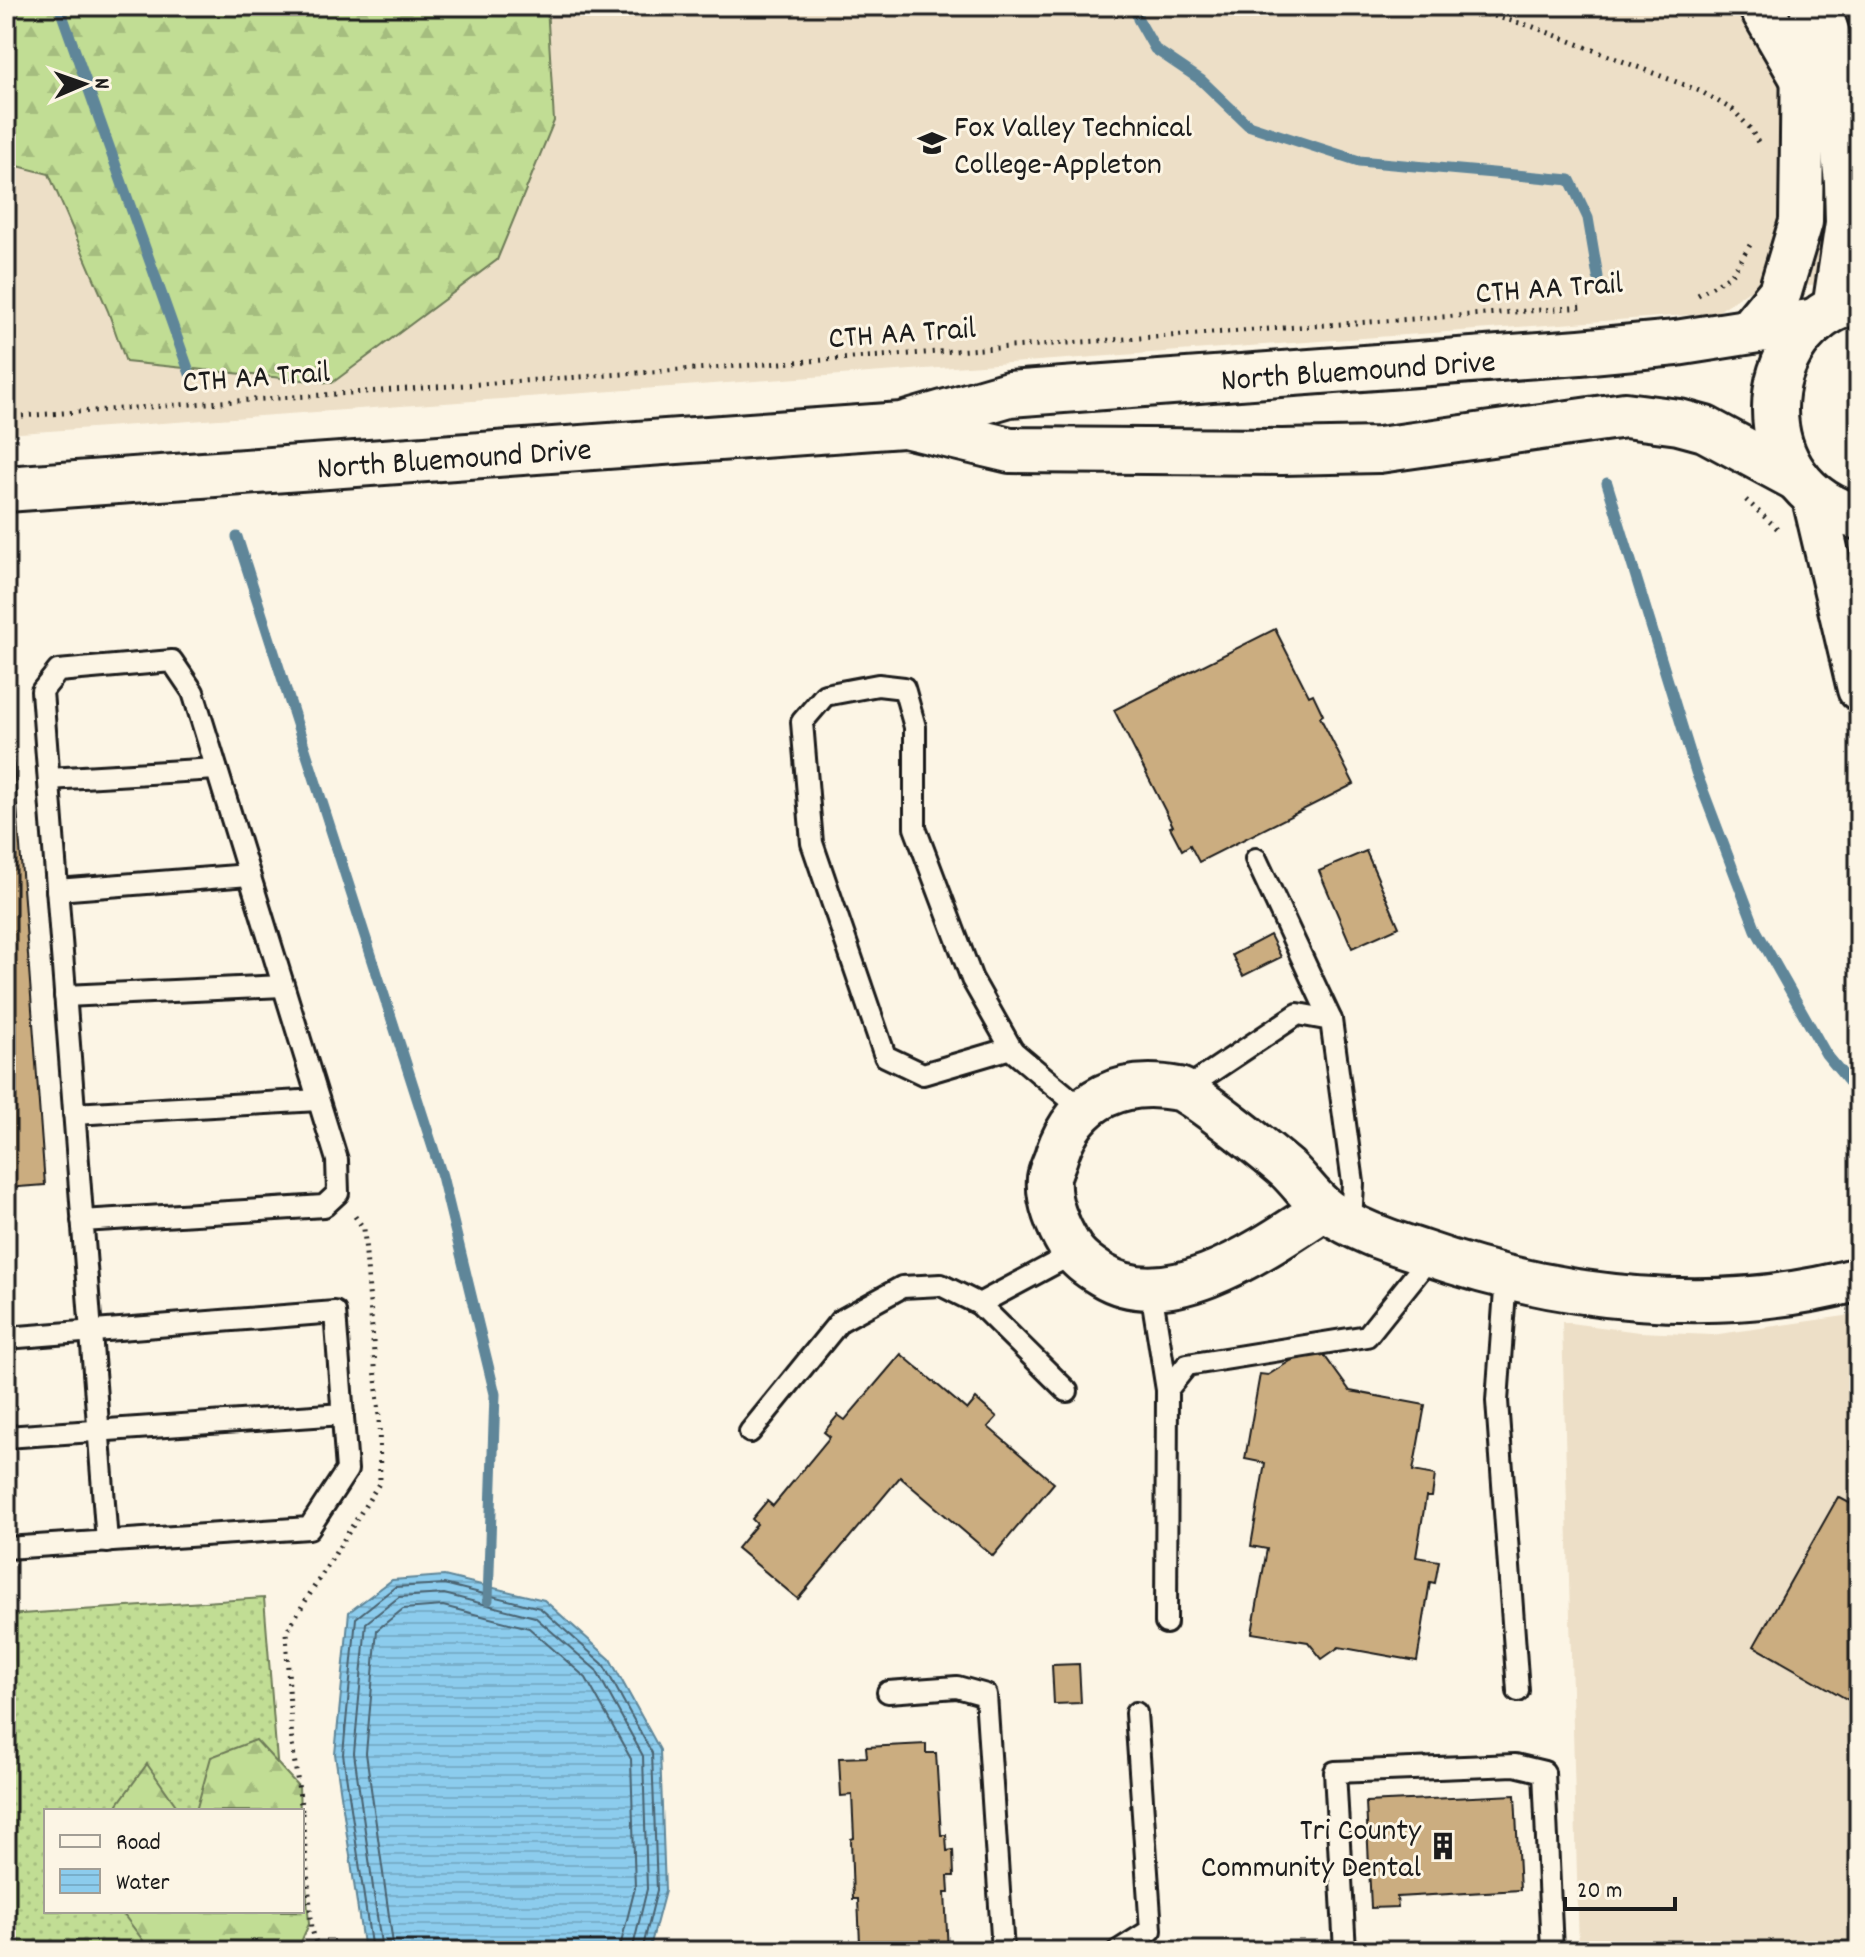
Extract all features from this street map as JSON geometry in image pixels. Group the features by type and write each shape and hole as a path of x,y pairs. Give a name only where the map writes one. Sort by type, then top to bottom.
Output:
{"main road":[{"name":"North Bluemound Drive","path":"6,489 902,425 1009,394 1676,343 1747,332 1836,310"},
{"path":"1806,486 1786,461 1778,440 1774,396 1788,354 1800,336 1836,310"},
{"name":"North Bluemound Drive","path":"902,425 1010,450 1282,452 1379,450 1625,415 1679,422 1705,429 1806,486 1831,506 1859,517"}],"street":[{"path":"1760,6 1804,82"},
{"path":"1747,332 1780,292 1801,222 1803,48 1816,6"},
{"path":"1816,6 1832,45 1846,182 1847,223 1836,310"},
{"path":"1806,486 1859,689"},
{"path":"1337,1217 1279,1238 1229,1266 1184,1284 1151,1290 1115,1283 1074,1253 1057,1224 1049,1180 1064,1132 1082,1109 1108,1094 1133,1085 1184,1090 1288,1170 1337,1217 1477,1272 1609,1296 1664,1299 1724,1299 1790,1293 1859,1279"}],"lane":[{"path":"82,1221 324,1206 338,1193 337,1160 193,692 172,661 58,671 42,691 90,1331 107,1542"},
{"path":"1011,1048 923,1074 885,1056 812,843 802,722 825,695 878,685 904,688 915,727 915,828 972,979 1011,1048 1082,1109"},
{"path":"49,779 216,769"},
{"path":"1256,859 1331,1020 1353,1183 1337,1217"},
{"path":"57,890 249,875"},
{"path":"65,996 283,986"},
{"path":"1184,1090 1298,1014 1331,1020"},
{"path":"74,1114 318,1100"},
{"path":"979,1304 1074,1253"},
{"path":"1167,1390 1187,1365 1367,1336 1431,1256"},
{"path":"1506,1277 1497,1401 1518,1691"},
{"path":"750,1432 840,1321 902,1287 941,1285 979,1304 1067,1391"},
{"path":"1151,1290 1167,1390 1166,1623"},
{"path":"6,1338 335,1312 347,1470 309,1528 6,1548"},
{"path":"6,1437 343,1414"},
{"path":"888,1692 957,1687 986,1695 1003,1951"},
{"path":"1118,1951 1151,1930 1136,1713"},
{"path":"1345,1951 1335,1772 1515,1765 1544,1772 1552,1951"}],"path":[{"path":"1375,6 1408,12 1486,14 1531,26 1636,65 1700,91 1733,110 1750,128 1760,145 1762,158"},
{"path":"1688,298 1703,294 1731,275 1755,233"},
{"name":"CTH AA Trail","path":"6,417 1593,307"},
{"path":"1742,497 1763,513 1781,531 1786,541"},
{"path":"304,1836 312,1929 318,1951"}],"shaded area":[{"name":"Fox Valley Technical College-Appleton","path":"6,6 1859,6 1859,280 1748,291 1716,313 6,434"},
{"path":"1859,1314 1859,1937 1842,1951 1579,1951 1562,1322 1639,1332 1712,1335"}],"green space":[{"path":"6,6 547,6 554,121 497,260 332,383 126,362 108,311 49,174 6,163"},
{"path":"264,1598 281,1809 44,1809 44,1913 293,1913 298,1951 6,1951 6,1615"},
{"path":"256,1740 299,1787 300,1809 197,1809 211,1757"},
{"path":"147,1764 179,1809 117,1809"},
{"path":"304,1860 309,1924 297,1951 151,1951 122,1913 304,1913"}],"water":[{"path":"444,1576 544,1600 610,1659 660,1750 665,1891 649,1951 364,1951 335,1754 349,1612 392,1580"}],"building":[{"path":"1275,629 1309,696 1313,694 1323,715 1320,717 1354,784 1199,862 1190,845 1182,850 1114,710"},
{"path":"13,752 45,1185 6,1188 6,753"},
{"path":"1366,851 1399,927 1352,948 1319,871"},
{"path":"1270,935 1281,957 1243,976 1232,955"},
{"path":"1308,1350 1321,1351 1350,1391 1425,1405 1413,1471 1435,1475 1432,1497 1426,1497 1416,1557 1439,1561 1435,1583 1430,1582 1417,1661 1339,1647 1322,1659 1308,1642 1252,1633 1267,1549 1251,1546 1265,1463 1245,1459 1260,1374 1268,1375"},
{"path":"901,1354 967,1410 976,1399 997,1417 988,1427 1054,1483 993,1556 900,1477 798,1599 737,1548 757,1524 752,1519 767,1501 773,1506 830,1437 824,1432 838,1415 845,1420"},
{"path":"1838,1497 1859,1508 1859,1706 1754,1646"},
{"path":"1079,1664 1081,1703 1054,1704 1052,1665"},
{"path":"926,1744 926,1753 936,1753 941,1835 946,1835 947,1851 953,1850 954,1876 948,1876 949,1893 945,1893 948,1951 851,1951 851,1943 860,1943 858,1899 853,1899 852,1795 841,1796 839,1758 867,1757 866,1747"},
{"name":"Tri County Community Dental","path":"1515,1795 1520,1890 1397,1897 1398,1907 1371,1908 1366,1802"}],"waterway":[{"path":"59,6 190,374"},
{"path":"1135,6 1138,19 1155,49 1201,80 1248,125 1359,161 1570,180 1588,218 1598,277"},
{"path":"1607,483 1696,772 1756,930 1826,1054 1859,1094"},
{"path":"237,537 442,1176 495,1394 488,1600"}],"place":[{"name":"Fox Valley Technical College-Appleton","path":"932,143"},
{"name":"Tri County Community Dental","path":"1443,1846"}]}
